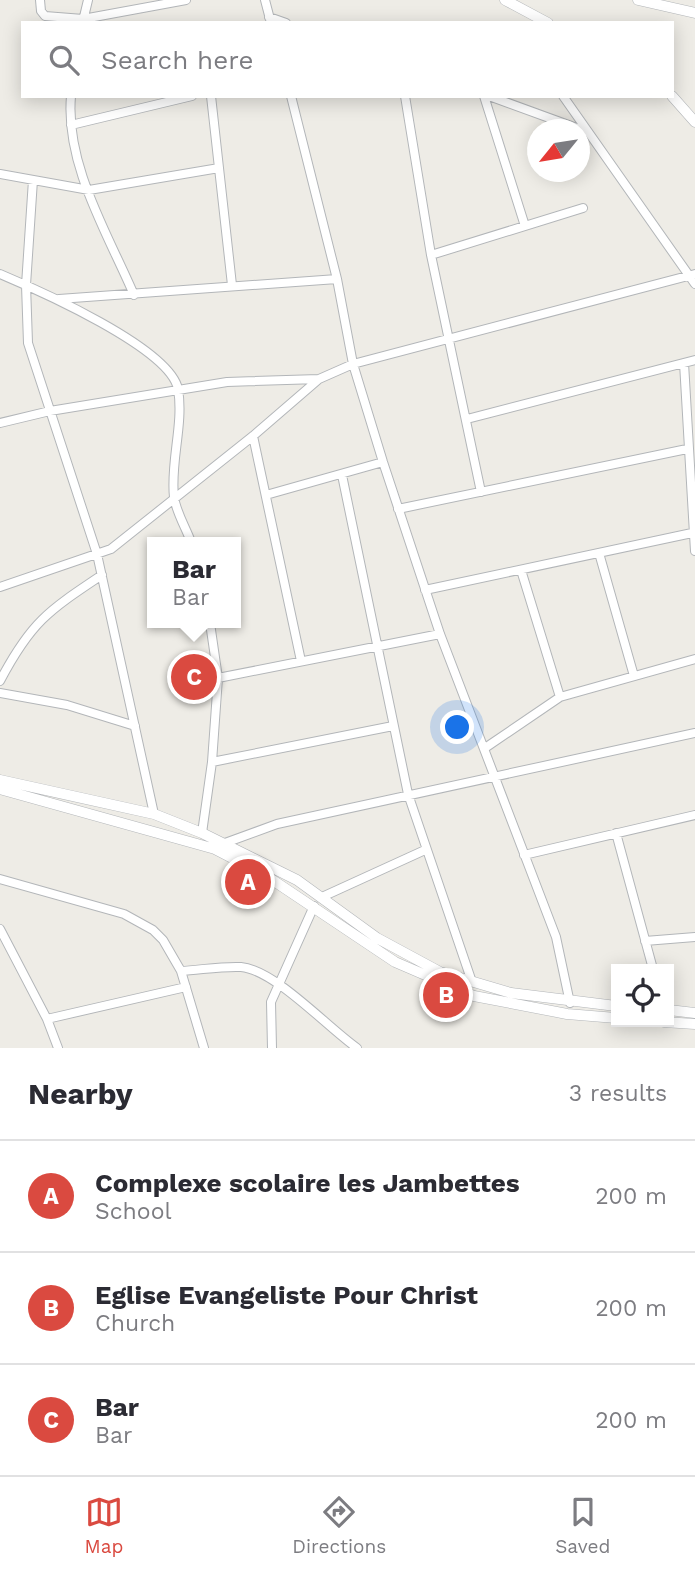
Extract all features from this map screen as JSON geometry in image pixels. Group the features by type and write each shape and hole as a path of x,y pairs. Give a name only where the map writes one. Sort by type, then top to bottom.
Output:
{"street":[{"path":"40,0 41,11 45,16 83,21 186,0"},
{"path":"83,21 88,0"},
{"path":"265,0 270,20"},
{"path":"505,0 535,19"},
{"path":"638,0 695,13"},
{"path":"71,98 71,125 80,168 134,295"},
{"path":"71,125 184,98"},
{"path":"211,98 232,285"},
{"path":"292,98 337,279 353,364 383,462 440,634 556,937 570,1003"},
{"path":"405,98 431,255 481,492"},
{"path":"487,98 525,226"},
{"path":"492,98 551,119"},
{"path":"564,98 577,119"},
{"path":"674,98 695,122"},
{"path":"590,138 692,275 695,284"},
{"path":"0,174 89,190 219,168"},
{"path":"33,180 26,285 28,343 97,554 154,814"},
{"path":"431,255 583,208"},
{"path":"0,274 59,299 157,360 171,374 178,391 174,498 189,537"},
{"path":"0,586 97,554 127,539 319,379 353,364 448,337 692,275"},
{"path":"59,299 337,279"},
{"path":"467,419 695,360"},
{"path":"684,363 695,551"},
{"path":"0,423 50,411 227,382 319,379"},
{"path":"253,436 301,661"},
{"path":"398,509 687,449"},
{"path":"266,495 383,462"},
{"path":"342,475 408,794 472,982"},
{"path":"425,590 692,533"},
{"path":"599,553 634,676"},
{"path":"521,570 560,697"},
{"path":"0,681 20,643 40,619 102,575"},
{"path":"202,833 212,762 218,678 211,628"},
{"path":"218,678 440,634"},
{"path":"485,748 560,697 695,659"},
{"path":"0,693 67,705 135,726"},
{"path":"212,762 393,726"},
{"path":"225,843 276,824 695,733"},
{"path":"0,780 154,814 202,833 297,880 377,938 409,957 472,982 512,993 570,1003 611,1006"},
{"path":"0,789 178,836 215,849 265,875 395,962 474,996 567,1014 611,1018"},
{"path":"524,855 615,833 694,818"},
{"path":"615,833 652,964"},
{"path":"322,897 425,850"},
{"path":"0,879 141,920 163,940 181,971 204,1048"},
{"path":"272,1048 270,1019 278,982 314,906"},
{"path":"0,929 47,1019 58,1048"},
{"path":"645,941 695,937"},
{"path":"181,971 242,967 278,982 356,1048"},
{"path":"47,1019 186,987"},
{"path":"674,1011 695,1013"},
{"path":"674,1023 695,1024"}],"place":[{"name":"Bar","path":"194,677"},
{"name":"Complexe scolaire les Jambettes","path":"248,882"},
{"name":"Eglise Evangeliste Pour Christ","path":"446,995"}]}
